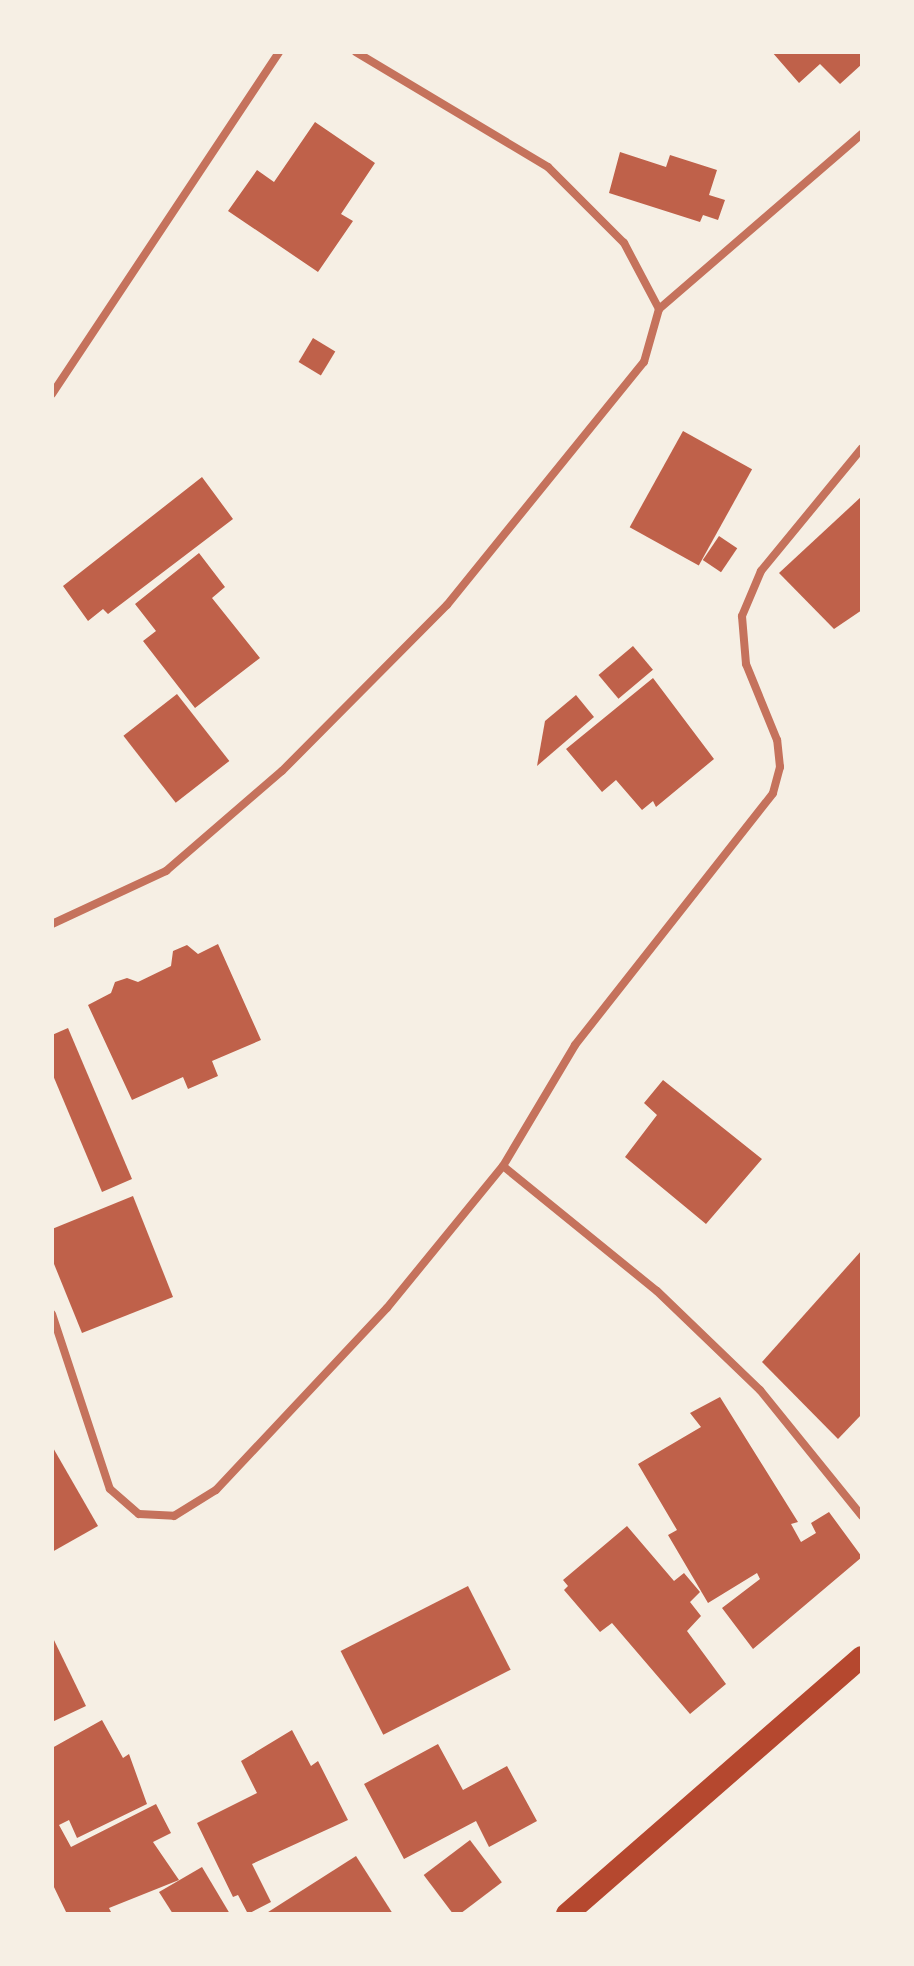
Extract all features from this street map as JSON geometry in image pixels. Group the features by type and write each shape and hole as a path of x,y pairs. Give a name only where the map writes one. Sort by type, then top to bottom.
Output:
{"highway":[{"path":"567,1914 862,1657"}],"street":[{"path":"52,394 279,52"},
{"path":"356,52 548,167 624,243 659,309"},
{"path":"52,924 166,871 282,771 447,605 644,362 659,309 862,134"},
{"path":"52,1314 110,1489 139,1514 174,1516 216,1490 387,1308 503,1166 575,1045 773,793 780,767 777,740 746,664 742,616 761,571 862,448"},
{"path":"503,1166 657,1291 760,1390 862,1516"}],"building":[{"path":"772,52 862,52 862,64 840,84 820,64 799,83"},
{"path":"315,122 375,163 341,214 353,221 318,272 228,211 257,170 274,182"},
{"path":"620,152 666,167 670,155 717,170 709,195 725,200 718,220 703,215 700,222 609,193"},
{"path":"313,338 335,351 321,375 299,362"},
{"path":"683,431 752,469 699,566 630,527"},
{"path":"202,477 233,519 108,614 103,609 88,621 63,586"},
{"path":"862,496 862,610 834,629 779,573"},
{"path":"719,536 737,548 721,572 703,560"},
{"path":"199,553 225,587 212,598 260,658 195,708 143,641 156,631 135,604"},
{"path":"633,646 653,670 618,699 599,675"},
{"path":"653,678 714,759 656,807 653,801 642,810 616,780 602,792 566,749"},
{"path":"177,694 229,761 176,803 123,736"},
{"path":"576,695 594,717 537,766 545,721"},
{"path":"218,944 261,1040 212,1061 218,1076 188,1089 183,1077 132,1100 88,1005 111,993 115,982 127,978 138,982 171,966 173,951 187,945 198,954"},
{"path":"68,1028 132,1179 102,1192 52,1073 52,1035"},
{"path":"663,1080 762,1159 706,1224 625,1157 657,1115 644,1103"},
{"path":"133,1196 173,1297 82,1333 52,1259 52,1229"},
{"path":"862,1250 862,1414 838,1439 762,1362"},
{"path":"720,1397 798,1522 791,1524 801,1542 816,1533 811,1523 829,1512 862,1557 753,1649 722,1608 760,1579 757,1573 708,1603 668,1535 677,1530 638,1464 701,1427 690,1413"},
{"path":"52,1446 98,1526 52,1552"},
{"path":"627,1526 674,1581 684,1573 700,1592 690,1602 701,1616 687,1631 726,1684 690,1714 612,1623 600,1632 564,1590 568,1586 563,1580"},
{"path":"468,1586 511,1670 383,1735 341,1651"},
{"path":"52,1636 86,1706 52,1722"},
{"path":"102,1720 123,1758 129,1754 147,1804 77,1838 69,1820 59,1825 71,1847 156,1804 171,1833 153,1842 179,1880 109,1908 112,1914 67,1914 52,1883 52,1748"},
{"path":"292,1730 311,1766 318,1761 348,1820 252,1864 271,1902 248,1914 238,1895 233,1897 197,1823 257,1793 241,1761"},
{"path":"438,1744 463,1790 507,1766 537,1821 489,1847 476,1821 404,1859 364,1784"},
{"path":"470,1840 502,1882 460,1914 453,1914 424,1875"},
{"path":"356,1856 393,1914 265,1914"},
{"path":"202,1867 230,1914 173,1914 159,1892"}]}
